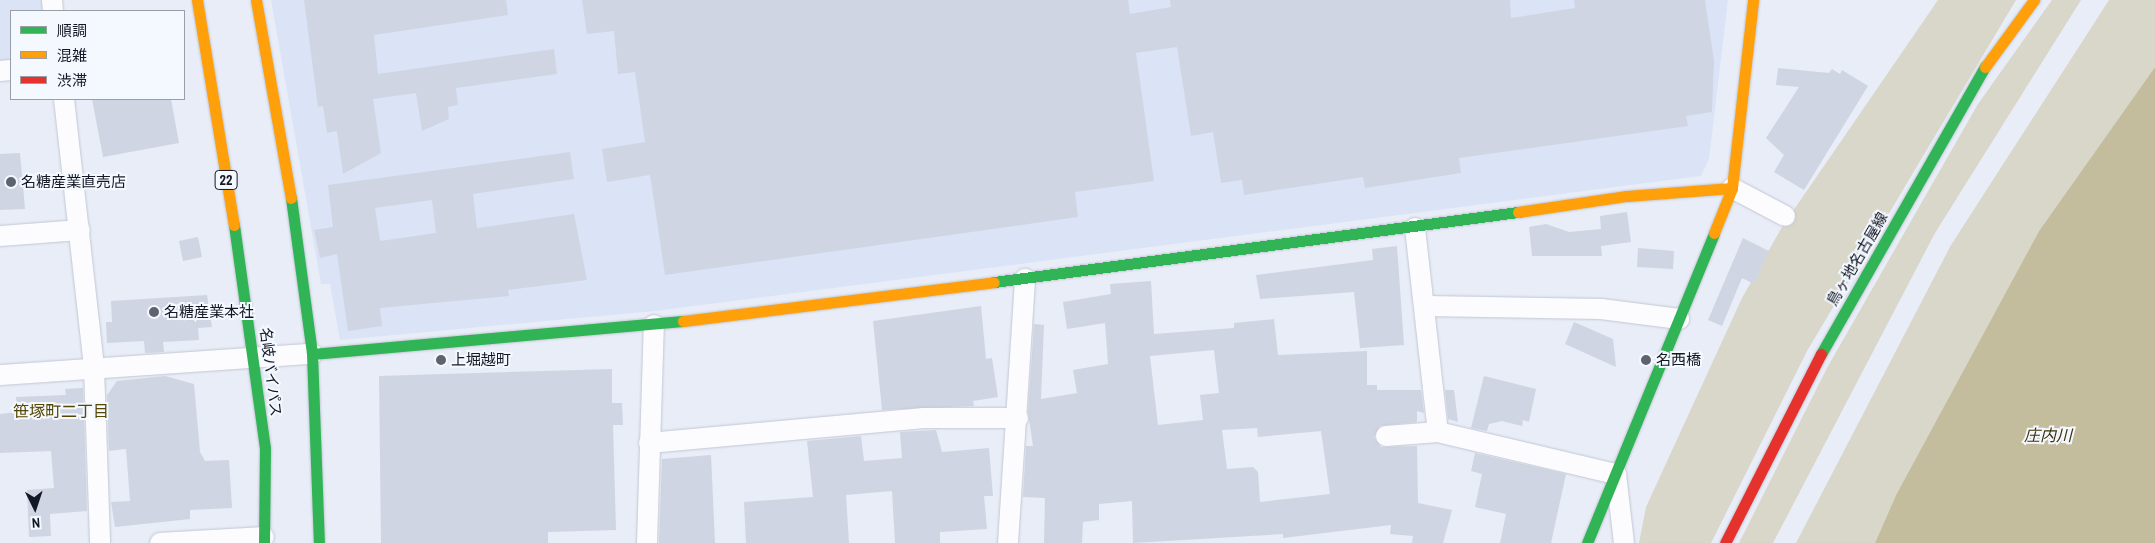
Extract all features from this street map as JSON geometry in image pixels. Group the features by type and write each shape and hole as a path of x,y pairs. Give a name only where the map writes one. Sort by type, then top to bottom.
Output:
{"main road":[{"name":"名岐バイパス","path":"196,0 256,361 266,448 264,540"},
{"path":"256,0 280,119 312,354 319,543"},
{"path":"1587,543 1732,188 1752,0"},
{"name":"鳥ヶ地名古屋線","path":"1725,543 1814,366 1955,117 2034,0"},
{"path":"312,354 654,325 1415,228 1627,196 1732,188"}],"street":[{"path":"64,100 94,368 100,543"},
{"path":"1732,188 1785,216"},
{"path":"1415,228 1426,306 1438,432"},
{"path":"0,236 80,230"},
{"path":"1008,543 1018,418 1025,279"},
{"path":"1426,306 1601,309 1678,319"},
{"path":"647,543 654,325"},
{"path":"0,375 94,368 256,361 312,354"},
{"path":"649,443 924,418 1018,418"},
{"path":"1386,436 1438,432 1616,474 1624,543"},
{"path":"160,543 264,540"}],"shaded area":[{"path":"0,0 42,0 44,10 10,10 10,62 0,63"},
{"path":"271,0 1728,0 1709,159 1701,176 655,311 340,340 330,284 321,284"},
{"path":"1938,0 2016,0 1807,351 1711,543 1639,543 1646,507 1742,298 1782,227"},
{"path":"2052,0 2081,0 1935,233 1773,543 1739,543 1827,368 1978,104"},
{"path":"2109,0 2155,0 2155,67 2039,231 1896,495 1875,543 1796,543 1951,245"}],"water":[{"name":"庄内川","path":"2155,67 2155,543 1875,543 1896,495 2039,231"}],"building":[{"path":"304,0 506,0 508,15 374,35 378,74 554,49 557,74 456,88 458,105 448,107 449,119 422,131 416,93 373,99 381,153 343,174 337,131 327,133 323,106 318,107"},
{"path":"582,0 1128,0 1130,14 1171,7 1170,0 1510,0 1511,18 1575,8 1574,0 1705,0 1714,61 1712,112 1686,116 1688,126 1459,158 1461,173 1365,188 1363,177 1244,195 1242,180 1221,183 1213,132 1191,136 1177,47 1136,53 1154,181 1075,192 1078,217 665,275 650,175 607,182 602,149 645,142 635,72 618,74 614,31 587,34"},
{"path":"1778,68 1829,73 1832,69 1840,74 1842,70 1868,86 1804,190 1774,172 1784,155 1766,138 1799,87 1776,85"},
{"path":"92,100 171,100 179,143 103,157"},
{"path":"570,152 574,179 473,194 477,228 574,214 587,280 508,290 509,296 380,308 382,326 348,331 337,254 320,258 314,230 333,227 328,185","holes":["432,200 436,233 380,241 375,208"]},
{"name":"名糖産業直売店","path":"20,153 25,209 0,210 0,154"},
{"path":"1627,212 1631,242 1601,246 1602,256 1532,256 1529,227 1546,224 1569,232 1601,229 1600,216"},
{"path":"198,237 202,257 183,261 179,241"},
{"path":"1743,238 1769,251 1754,284 1742,278 1722,326 1708,320"},
{"path":"1397,246 1404,345 1360,348 1354,292 1260,299 1256,275 1373,260 1372,249"},
{"path":"1638,248 1674,251 1673,269 1637,267"},
{"path":"1151,281 1154,334 1234,328 1234,323 1274,319 1278,355 1367,351 1367,385 1377,385 1377,390 1421,390 1424,413 1417,411 1417,422 1380,426 1374,437 1381,447 1417,446 1418,503 1452,510 1443,543 1412,543 1413,536 1390,534 1391,525 1283,538 1283,534 1133,543 1132,501 1099,504 1099,520 1083,522 1082,543 1044,543 1045,498 1023,497 1026,446 1033,446 1028,412 1034,324 1044,325 1041,399 1077,393 1073,370 1108,364 1105,323 1067,329 1063,302 1111,294 1110,284","holes":["1214,350 1219,393 1200,395 1203,420 1158,425 1150,356","1257,428 1258,437 1321,431 1330,494 1260,502 1258,472 1253,467 1227,469 1222,430"]},
{"name":"名糖産業本社","path":"207,295 212,327 198,328 199,340 163,342 164,352 145,353 144,341 107,343 106,322 112,322 111,301"},
{"path":"981,306 986,359 992,358 998,397 973,401 974,406 882,410 873,321"},
{"path":"1574,322 1613,339 1616,367 1565,344"},
{"path":"612,369 612,403 622,403 623,425 613,425 616,530 548,532 548,543 381,543 379,376"},
{"path":"165,376 194,384 200,452 205,461 229,460 232,508 190,510 190,519 115,527 111,502 130,501 126,449 109,451 107,395 117,381"},
{"path":"1484,376 1536,389 1529,422 1523,420 1522,426 1502,421 1489,424 1487,431 1471,428"},
{"path":"83,388 87,511 50,514 51,536 29,537 27,490 54,488 51,451 0,453 0,414 17,412 16,397 66,395 65,389"},
{"path":"1445,390 1454,390 1458,422 1448,419"},
{"path":"936,430 942,452 989,448 993,496 984,496 987,529 940,532 940,543 895,543 892,491 846,495 849,543 746,543 744,502 813,497 807,441 861,436 864,461 902,458 900,432"},
{"path":"1475,453 1566,474 1551,543 1500,543 1506,514 1475,507 1482,474 1471,471"},
{"path":"711,455 715,543 659,543 662,459"}],"traffic: fast":[{"path":"1821,354 1985,67"},
{"path":"291,198 312,354 319,543"},
{"path":"994,282 1518,212"},
{"path":"234,225 265,448 264,543"},
{"path":"1587,543 1714,233"},
{"path":"312,354 683,321"}],"traffic: slow":[{"path":"197,0 234,225"},
{"path":"256,0 291,198"},
{"path":"1714,233 1732,188 1753,0"},
{"path":"1985,67 2034,0"},
{"path":"1518,212 1627,196 1732,188"},
{"path":"683,321 994,282"}],"traffic: jam":[{"path":"1725,543 1821,354"}],"place":[{"name":"名糖産業直売店","path":"11,182"},
{"name":"名糖産業本社","path":"154,312"},
{"name":"上堀越町","path":"441,360"},
{"name":"名西橋","path":"1646,360"}],"district":[{"name":"笹塚町二丁目","path":"61,411"}]}
